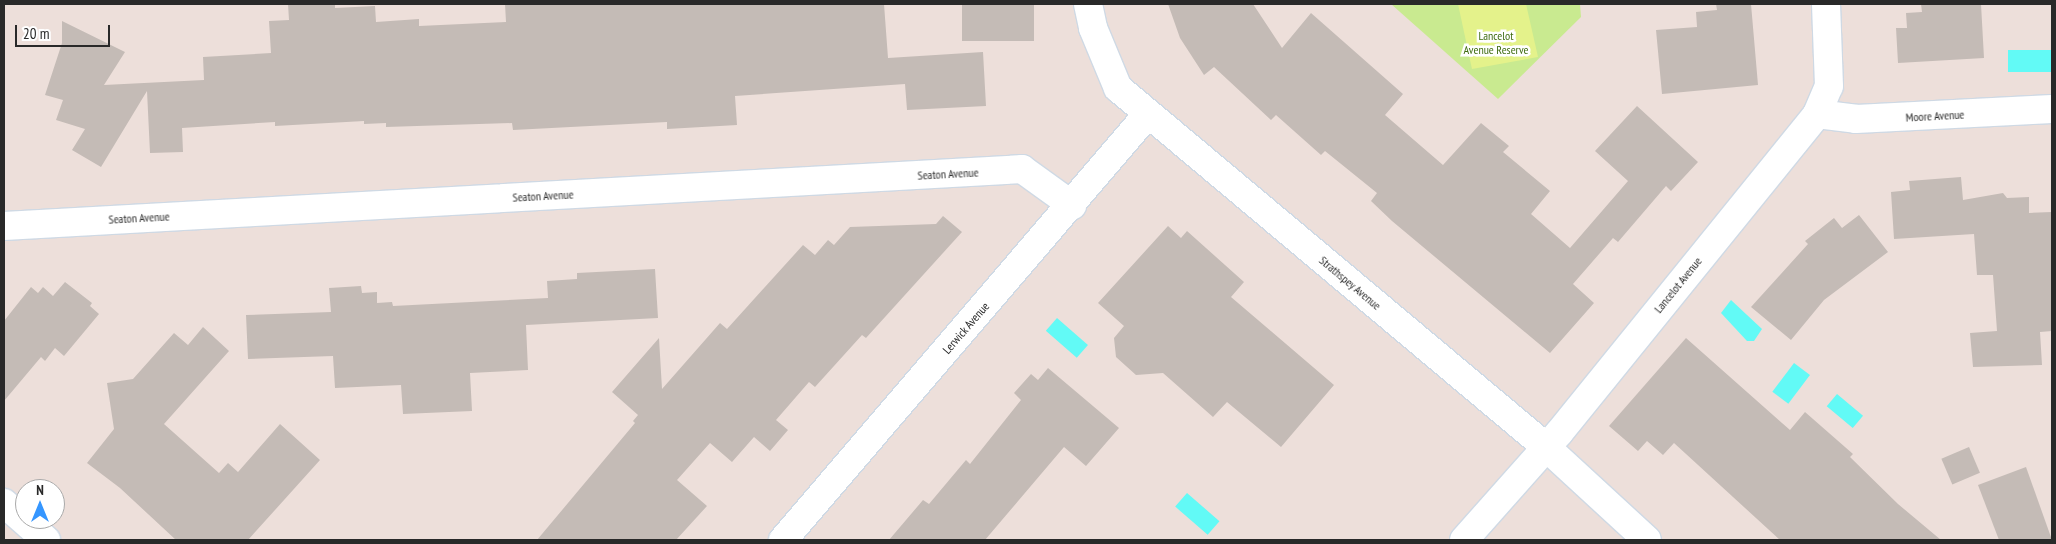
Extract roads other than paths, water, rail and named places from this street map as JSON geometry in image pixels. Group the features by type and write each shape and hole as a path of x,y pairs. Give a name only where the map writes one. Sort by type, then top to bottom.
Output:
{"street":[{"name":"Strathspey Avenue","path":"1088,4 1092,28 1118,88 1147,115 1546,447 1647,540"},
{"name":"Lancelot Avenue","path":"1464,540 1546,447 1817,114 1829,86 1826,4"},
{"name":"Moore Avenue","path":"1817,114 1856,119 2052,109"},
{"name":"Lerwick Avenue","path":"783,540 1072,205 1147,115"},
{"name":"Seaton Avenue","path":"4,226 1022,169 1072,205"},
{"path":"4,503 46,540"}],"water":[{"path":"2008,50 2052,50 2052,72 2008,72"},
{"path":"1731,300 1762,329 1754,341 1747,341 1721,313"},
{"path":"1057,318 1088,345 1077,358 1046,331"},
{"path":"1794,363 1810,375 1788,404 1772,392"},
{"path":"1837,394 1863,416 1853,428 1827,406"},
{"path":"1187,493 1219,521 1208,535 1175,507"}],"park label":[{"name":"Lancelot Avenue Reserve","path":"1496,43"}]}
